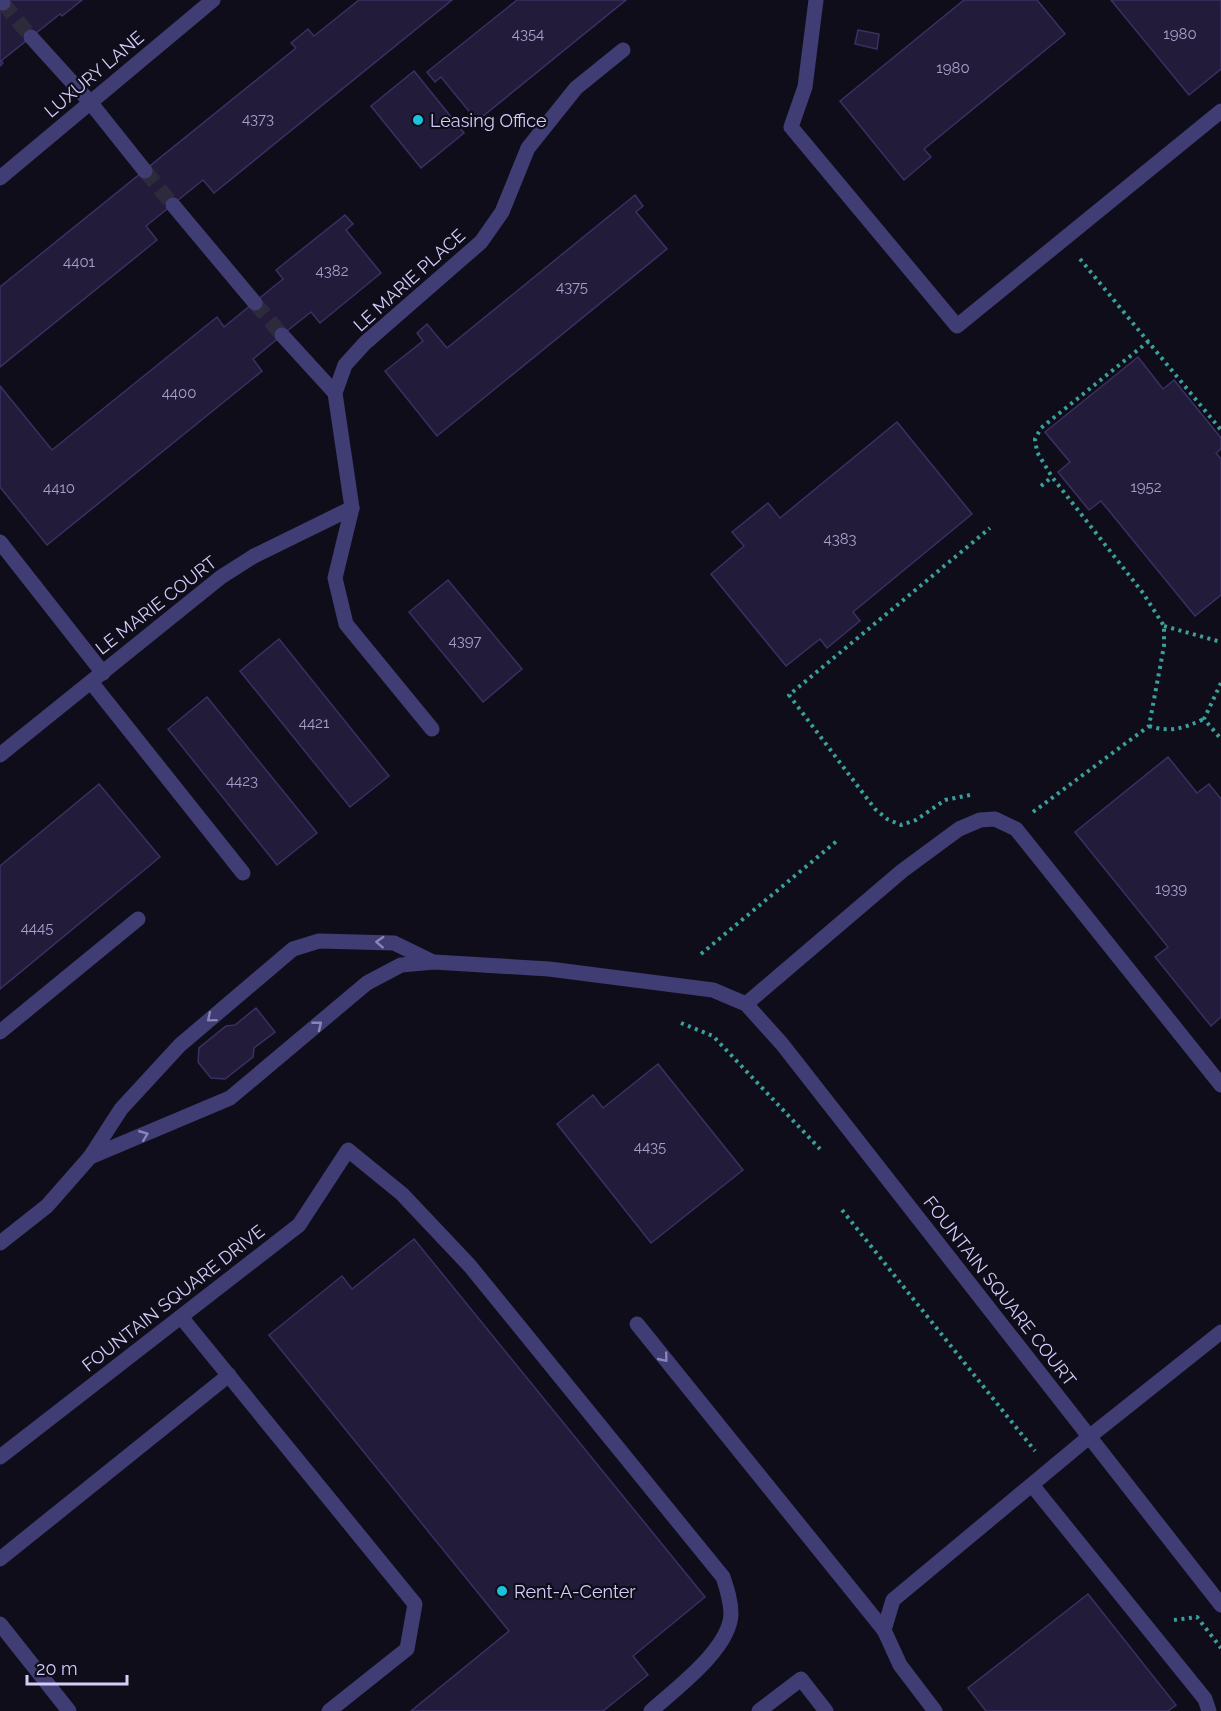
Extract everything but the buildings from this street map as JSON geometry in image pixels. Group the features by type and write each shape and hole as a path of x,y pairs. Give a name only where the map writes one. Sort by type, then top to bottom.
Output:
{"street":[{"name":"LUXURY LANE","path":"0,178 213,0"},
{"path":"816,0 805,87 791,127 957,327 1221,111"},
{"path":"31,37 90,102 145,171"},
{"name":"LE MARIE PLACE","path":"351,508 335,393 345,365 365,344 481,242 502,212 528,148 576,88 623,50"},
{"path":"173,205 255,303"},
{"path":"282,335 335,393"},
{"path":"351,508 335,578 346,624 432,729"},
{"name":"LE MARIE COURT","path":"0,755 221,577 254,556 351,508"},
{"path":"0,542 243,873"},
{"path":"746,1004 912,864 959,829 980,820 995,819 1016,830 1221,1085"},
{"path":"0,1032 138,919"},
{"name":"FOUNTAIN SQUARE COURT","path":"0,1243 47,1206 90,1157 121,1109 180,1045 293,949 319,941 394,943 434,963"},
{"name":"FOUNTAIN SQUARE COURT","path":"90,1157 230,1098 367,983 401,965 434,963 549,969 702,988 746,1004 782,1044 1221,1605"},
{"name":"FOUNTAIN SQUARE DRIVE","path":"0,1457 299,1225 348,1150 402,1194 470,1266 723,1576 731,1616 722,1640 703,1664 651,1711"},
{"path":"181,1317 414,1604 407,1649 329,1711"},
{"path":"637,1324 884,1630 900,1665 936,1711"},
{"path":"884,1630 893,1600 1089,1437 1221,1332"},
{"path":"0,1558 229,1375"},
{"path":"1032,1485 1205,1699 1209,1711"},
{"path":"0,1624 69,1711"},
{"path":"759,1711 801,1679 826,1711"}],"path":[{"path":"1080,259 1221,430"},
{"path":"1033,813 1149,726 1164,646 1164,626 1143,593 1052,477 1036,452 1035,439 1041,428 1149,341"},
{"path":"1041,486 1052,477"},
{"path":"875,809 789,695 990,528"},
{"path":"1164,626 1221,642"},
{"path":"1149,726 1161,730 1180,730 1204,719 1221,683"},
{"path":"1204,719 1221,739"},
{"path":"702,954 838,840"},
{"path":"681,1023 713,1036 820,1149"},
{"path":"842,1210 1036,1453"},
{"path":"1170,1620 1197,1617 1221,1648"}],"tunnel":[{"path":"3,3 31,37"},
{"path":"145,171 173,205"},
{"path":"255,303 282,335"}],"place":[{"name":"Leasing Office","path":"418,120"},
{"name":"Rent-A-Center","path":"502,1591"}]}
